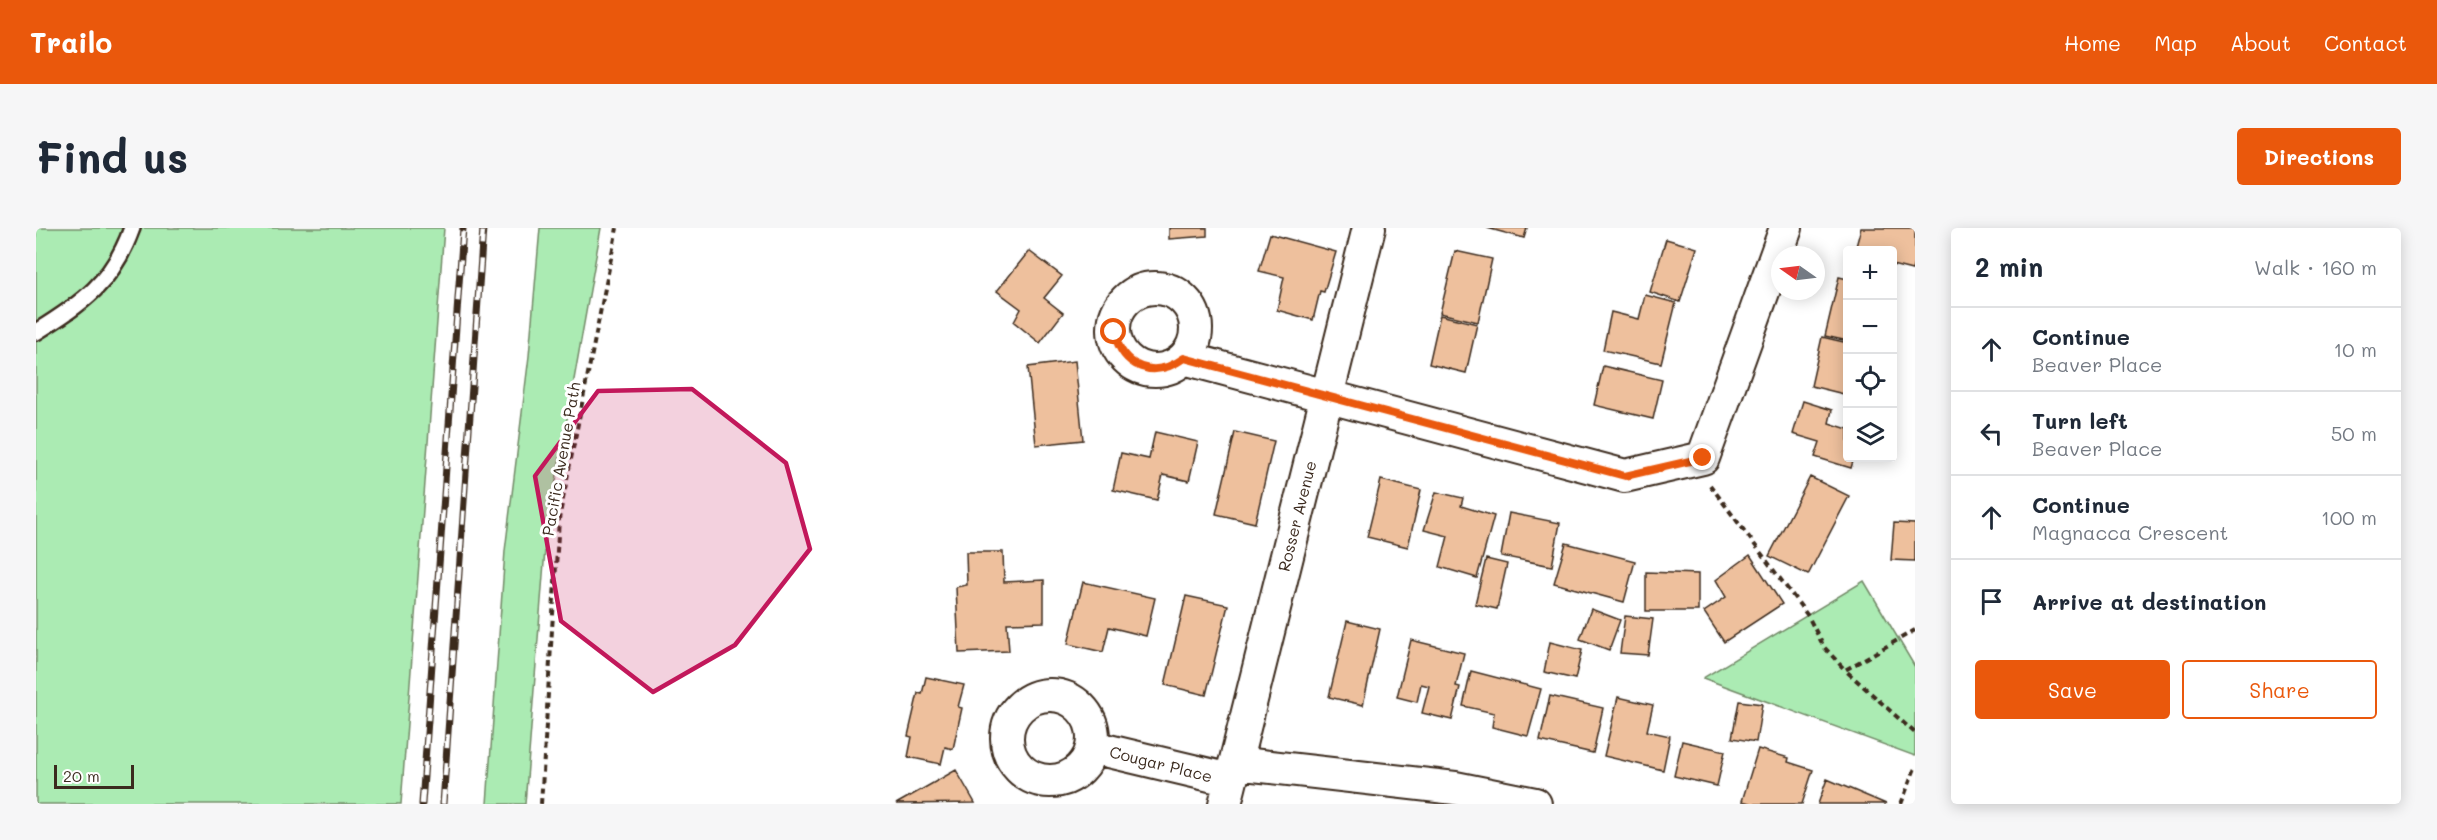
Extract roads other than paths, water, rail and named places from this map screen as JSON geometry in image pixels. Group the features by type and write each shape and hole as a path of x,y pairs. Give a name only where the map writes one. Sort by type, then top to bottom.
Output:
{"street":[{"name":"Rosser Avenue","path":"1230,783 1369,228"},
{"path":"1184,358 1625,476 1703,458 1786,228"},
{"name":"Cougar Place","path":"1092,747 1230,783 1455,788 1535,804"}],"lane":[{"path":"36,332 76,307 105,281 124,250 132,228"}],"railway":[{"path":"422,804 463,228"},
{"path":"443,804 483,228"}]}
